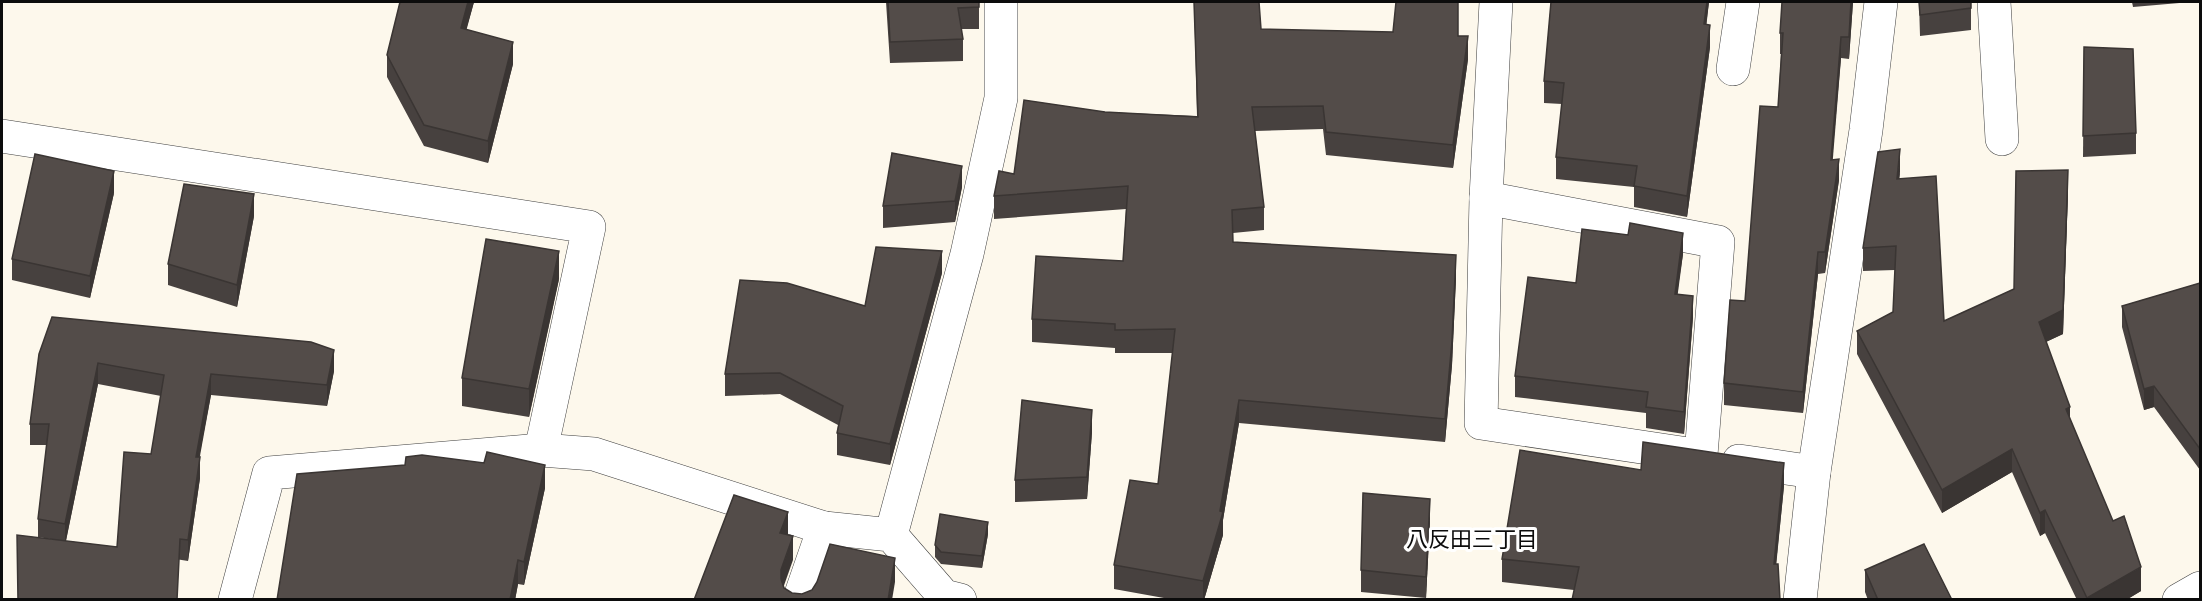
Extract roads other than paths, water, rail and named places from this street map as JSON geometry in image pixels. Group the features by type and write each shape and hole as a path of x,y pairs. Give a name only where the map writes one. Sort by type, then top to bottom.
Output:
{"street":[{"path":"891,535 967,254 1001,98 1001,2"},
{"path":"1496,2 1486,198 1481,423 1814,472"},
{"path":"1733,69 1743,2"},
{"path":"1800,600 1814,472 1866,130 1881,2"},
{"path":"1994,2 2002,139"},
{"path":"2,136 589,227 541,450"},
{"path":"1486,198 1718,242 1701,456"},
{"path":"236,600 269,473 541,450 594,454 824,528 891,535 944,596 960,600"},
{"path":"799,600 824,528"},
{"path":"2180,600 2200,588"}],"district":[{"name":"八反田三丁目","path":"1472,538"}]}
